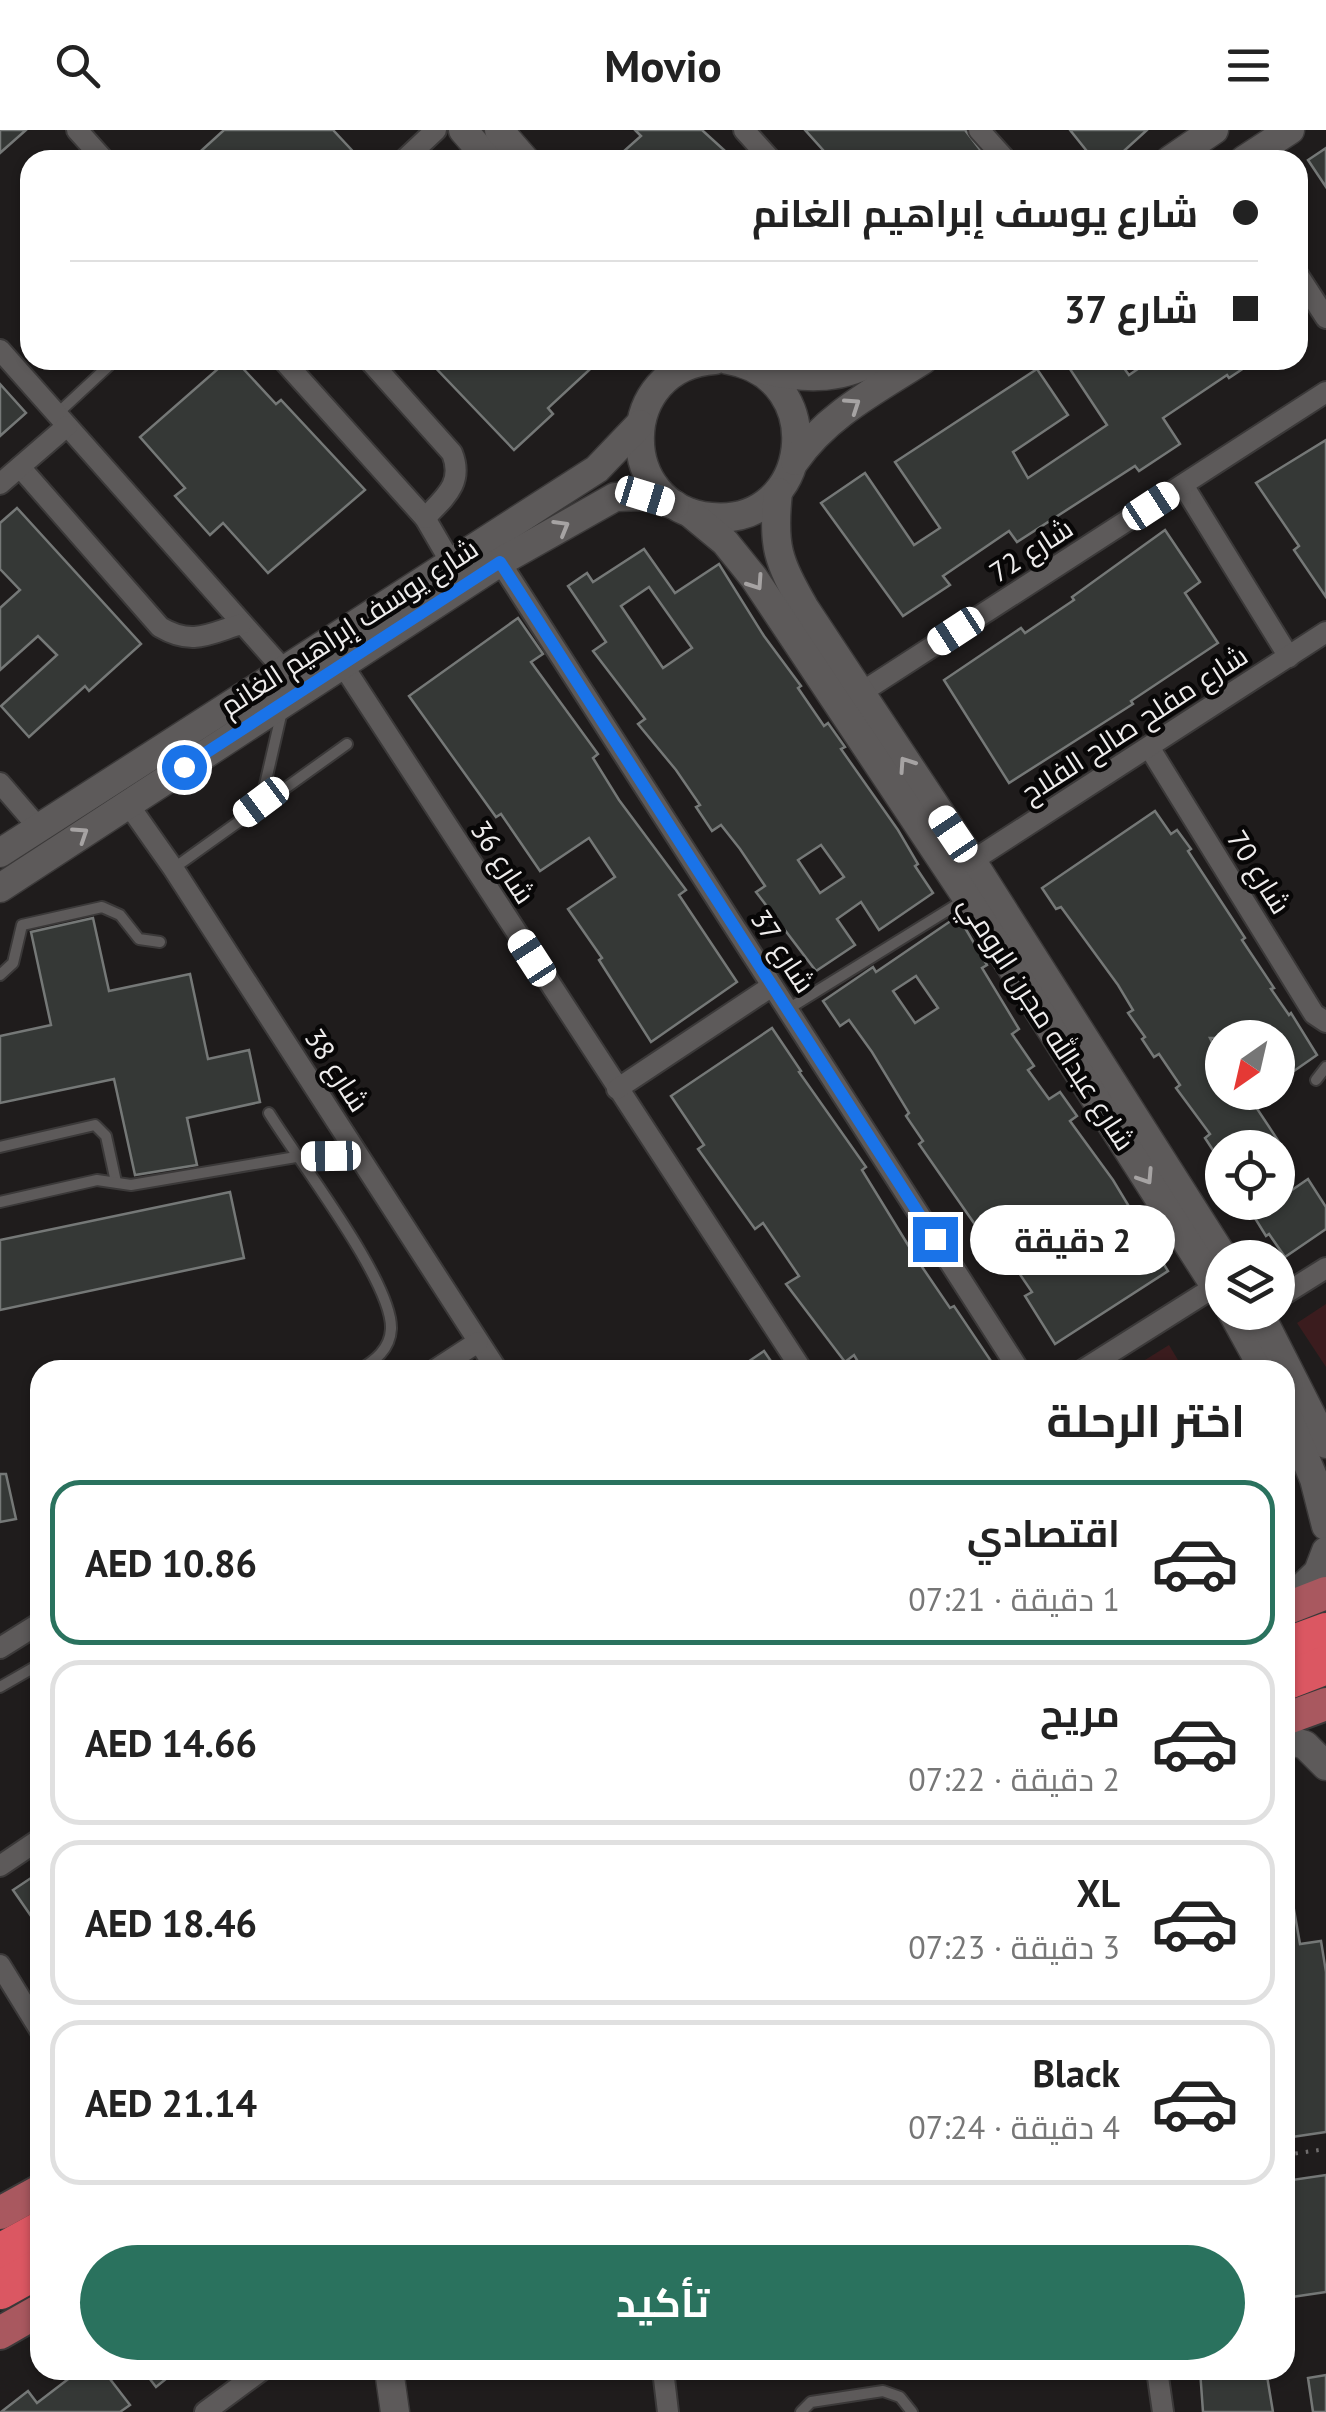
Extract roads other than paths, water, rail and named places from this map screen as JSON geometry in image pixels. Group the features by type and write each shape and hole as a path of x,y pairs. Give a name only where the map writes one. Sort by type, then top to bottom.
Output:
{"highway":[{"path":"1295,1643 1326,1632"},
{"path":"1295,1677 1326,1665"},
{"path":"0,2253 30,2237"},
{"path":"0,2290 30,2274"}],"main road":[{"path":"463,130 480,150"},
{"path":"498,130 516,150"},
{"path":"1185,150 1214,130"},
{"path":"1259,150 1290,130"},
{"path":"645,370 639,448 646,470 658,490 682,509 713,518 737,516 759,507 778,492 812,437 908,370"},
{"path":"644,412 662,382 677,370"},
{"path":"751,370 772,380 790,408 798,440 794,463"},
{"path":"767,370 799,378 849,370"},
{"name":"شارع يوسف إبراهيم الغانم","path":"0,853 598,468 644,412"},
{"name":"شارع عبدالله مجرن الرومي","path":"778,492 774,523 780,564 859,694 972,861 1213,1240"},
{"name":"شارع يوسف إبراهيم الغانم","path":"0,888 500,562 614,498 645,496 682,509"},
{"name":"شارع عبدالله مجرن الرومي","path":"682,509 725,542 743,563 967,898 1205,1269"},
{"path":"1242,1330 1258,1360"},
{"path":"1268,1330 1283,1360"},
{"path":"1295,1383 1326,1444"},
{"path":"1295,1434 1314,1479 1326,1526"},
{"path":"1295,1596 1318,1572 1326,1552"},
{"path":"1295,1603 1326,1593"},
{"path":"1295,1715 1326,1704"},
{"path":"1295,1742 1305,1745 1326,1766"},
{"path":"0,2213 30,2196"},
{"path":"0,2334 30,2316"},
{"path":"390,2380 395,2412"}],"street":[{"path":"78,130 95,150"},
{"path":"415,150 436,130"},
{"path":"744,130 762,150"},
{"path":"979,130 997,150"},
{"path":"1308,290 1326,318"},
{"path":"0,350 284,670"},
{"path":"292,370 425,518 450,561"},
{"path":"379,370 452,453 457,464 454,488 425,518"},
{"name":"شارع 72","path":"859,694 1326,392"},
{"path":"0,484 62,420"},
{"path":"20,467 160,628 193,639 241,624"},
{"path":"1183,484 1289,656"},
{"name":"شارع 37","path":"500,562 1013,1360"},
{"name":"شارع مفلح صالح الفلاح","path":"972,861 1326,632"},
{"name":"شارع 36","path":"342,664 795,1360"},
{"name":"شارع 70","path":"1149,747 1314,1014 1326,1022"},
{"path":"0,783 38,827"},
{"name":"شارع 38","path":"128,804 354,1146 490,1360"},
{"path":"617,1089 772,986"},
{"path":"1295,1287 1326,1268"},
{"path":"1100,1360 1205,1299"},
{"path":"450,1360 478,1342"},
{"path":"0,1648 30,1629"},
{"path":"0,1866 30,1846"},
{"path":"0,1965 30,2014"},
{"path":"205,2412 248,2380"},
{"path":"664,2380 668,2412"},
{"path":"1158,2380 1163,2412"}],"lane":[{"path":"62,420 106,370"},
{"path":"261,802 284,702"},
{"path":"173,868 347,744"},
{"path":"788,1010 967,898"},
{"path":"0,975 13,963 22,925 96,907 115,911 139,939 160,942"},
{"path":"1316,1080 1326,1067"},
{"path":"270,1113 366,1259 389,1308 391,1331 387,1347 375,1360"},
{"path":"0,1147 95,1125 106,1136 116,1182"},
{"path":"0,1202 96,1180 131,1185 296,1157 331,1156 354,1146"},
{"path":"0,1687 30,1670"},
{"path":"801,2412 811,2402 883,2391 900,2397 912,2412"}]}
